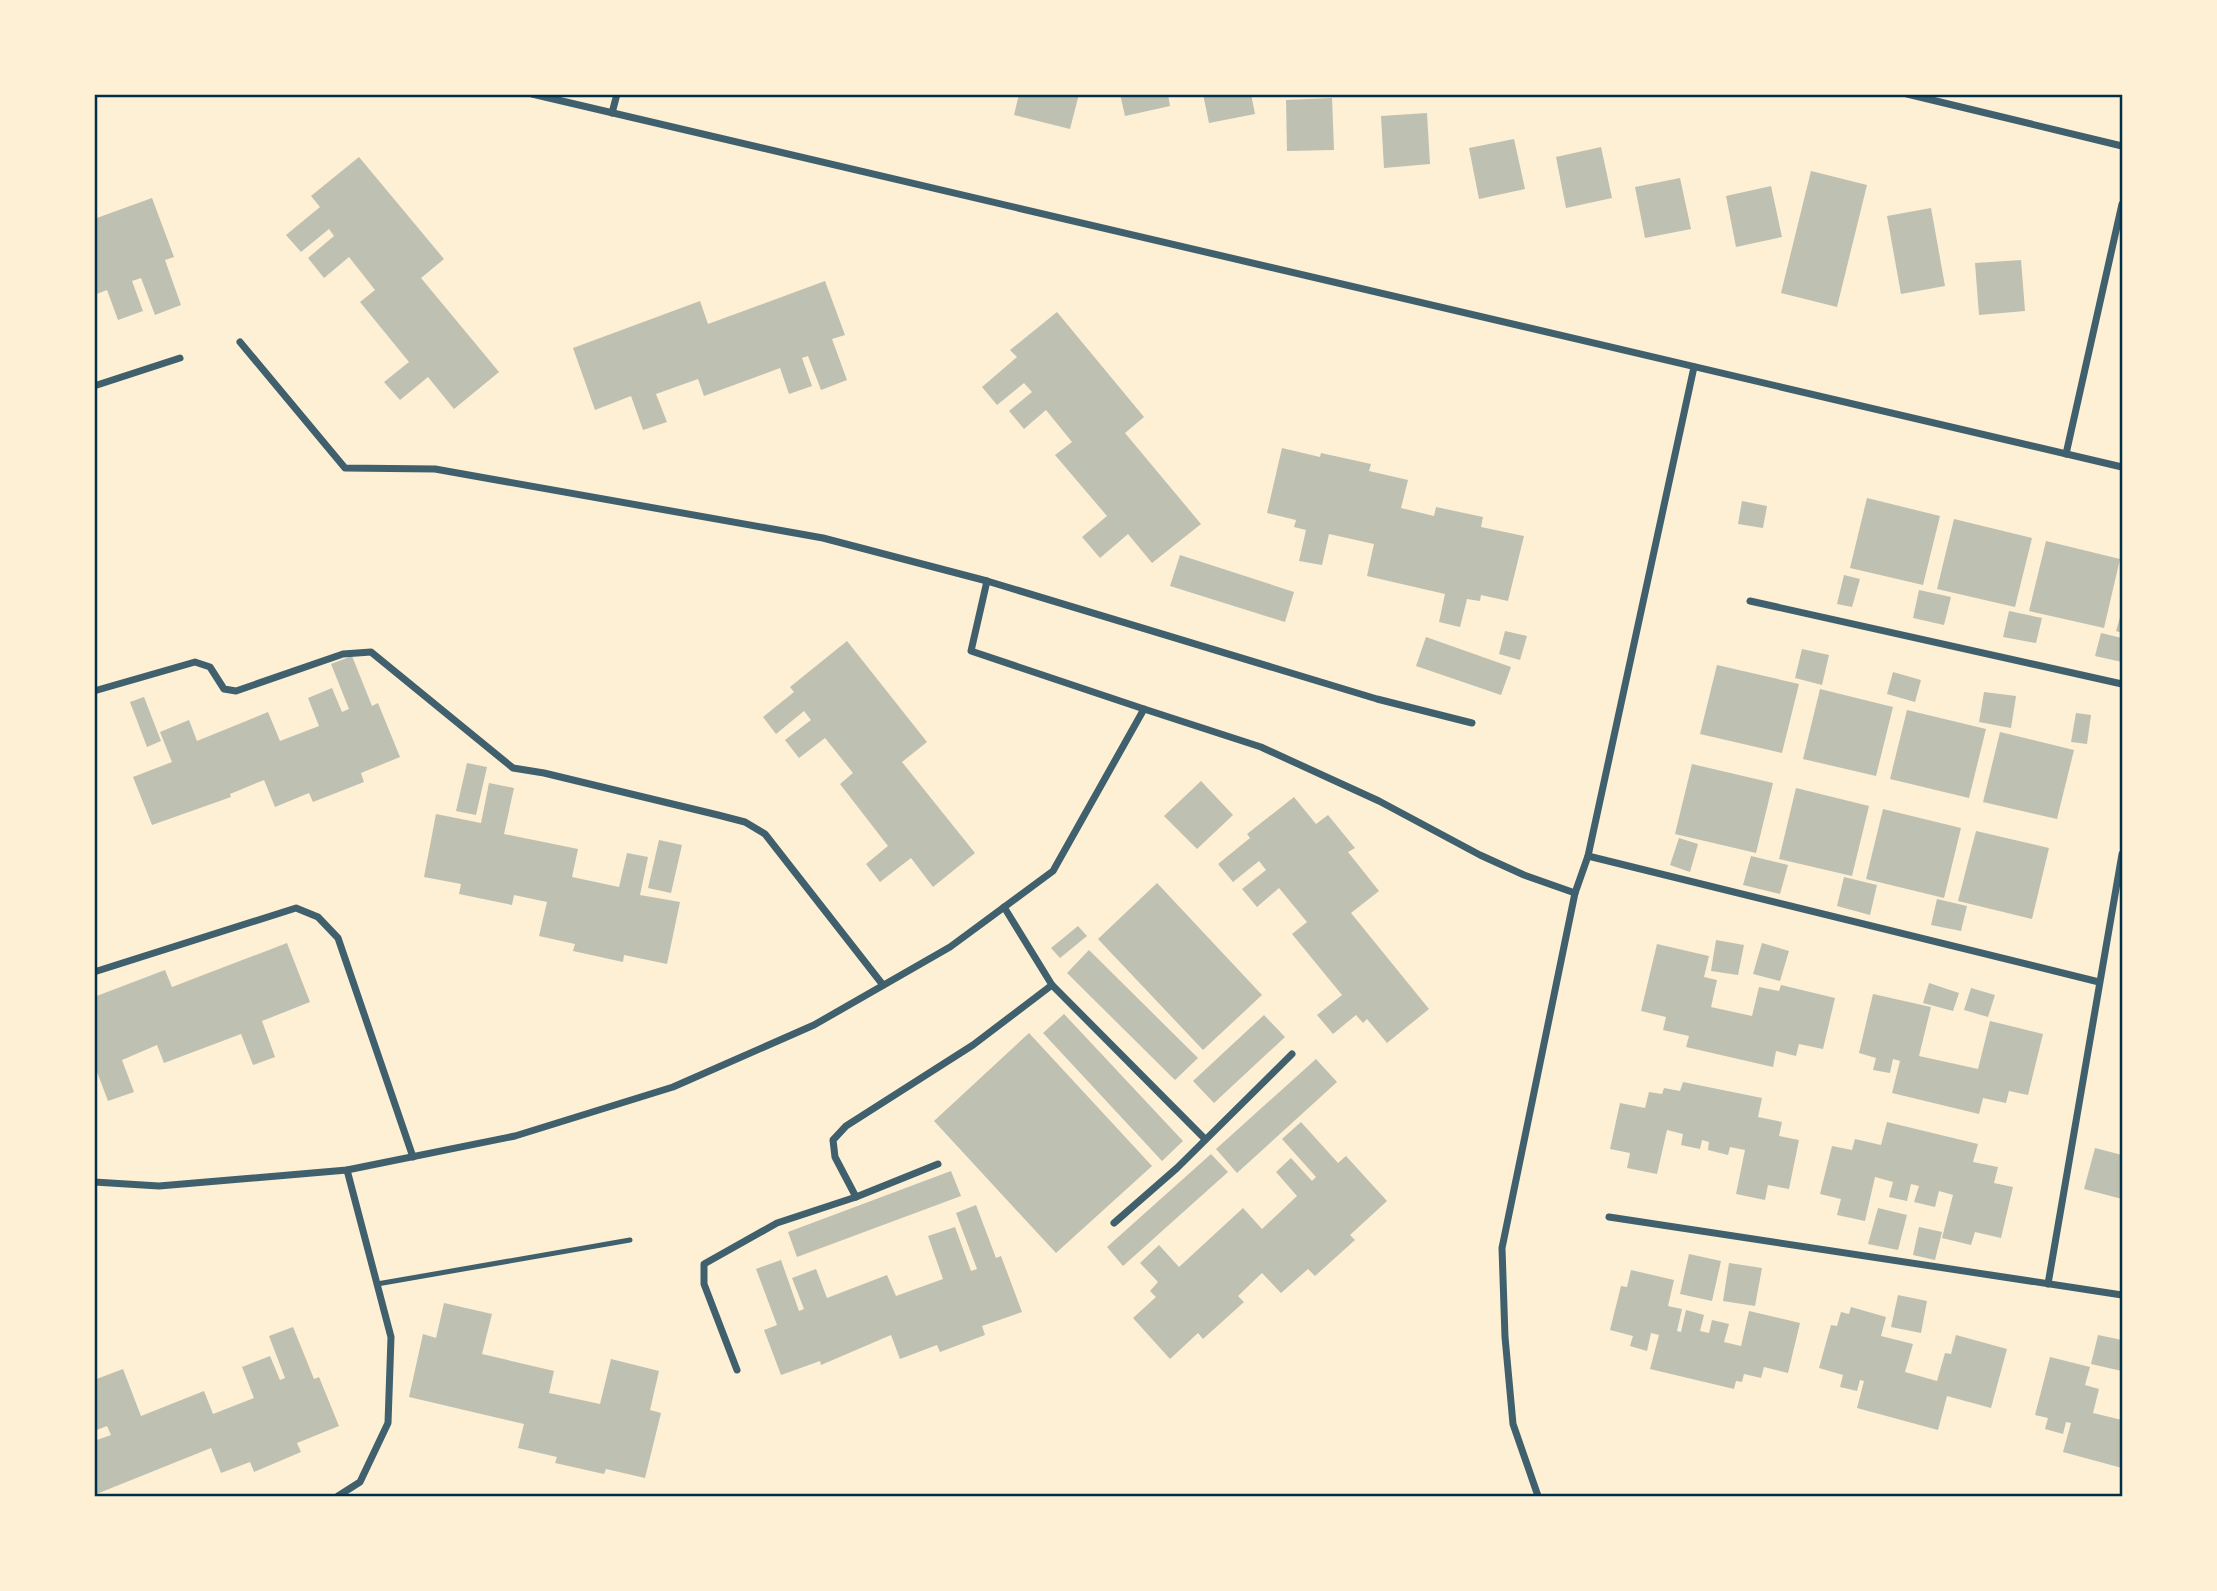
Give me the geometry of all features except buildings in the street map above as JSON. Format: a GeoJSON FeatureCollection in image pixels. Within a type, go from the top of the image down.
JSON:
{"type":"FeatureCollection","features":[{"type":"Feature","properties":{"kind":"street"},"geometry":{"type":"LineString","coordinates":[[532,94],[2123,467]]}},
{"type":"Feature","properties":{"kind":"street"},"geometry":{"type":"LineString","coordinates":[[612,113],[617,94]]}},
{"type":"Feature","properties":{"kind":"street"},"geometry":{"type":"LineString","coordinates":[[1907,94],[2123,146]]}},
{"type":"Feature","properties":{"kind":"street"},"geometry":{"type":"LineString","coordinates":[[2066,454],[2123,204]]}},
{"type":"Feature","properties":{"kind":"street"},"geometry":{"type":"LineString","coordinates":[[240,342],[345,468],[435,469],[823,538],[987,581],[1377,699],[1472,723]]}},
{"type":"Feature","properties":{"kind":"street"},"geometry":{"type":"LineString","coordinates":[[94,386],[180,358]]}},
{"type":"Feature","properties":{"kind":"street"},"geometry":{"type":"LineString","coordinates":[[1538,1496],[1513,1424],[1505,1337],[1502,1248],[1575,893],[1588,856],[1694,367]]}},
{"type":"Feature","properties":{"kind":"street"},"geometry":{"type":"LineString","coordinates":[[987,581],[971,651],[1261,747],[1379,801],[1480,855],[1524,875],[1575,893]]}},
{"type":"Feature","properties":{"kind":"street"},"geometry":{"type":"LineString","coordinates":[[1750,601],[2123,684]]}},
{"type":"Feature","properties":{"kind":"street"},"geometry":{"type":"LineString","coordinates":[[94,691],[195,662],[210,667],[224,689],[236,691],[342,654],[371,652],[513,768],[745,822],[765,834],[883,985]]}},
{"type":"Feature","properties":{"kind":"street"},"geometry":{"type":"LineString","coordinates":[[94,1182],[159,1186],[347,1170],[514,1136],[673,1087],[814,1025],[950,947],[1053,871],[1144,709]]}},
{"type":"Feature","properties":{"kind":"street"},"geometry":{"type":"LineString","coordinates":[[2048,1284],[2123,854]]}},
{"type":"Feature","properties":{"kind":"street"},"geometry":{"type":"LineString","coordinates":[[1588,856],[2099,982]]}},
{"type":"Feature","properties":{"kind":"street"},"geometry":{"type":"LineString","coordinates":[[1004,907],[1052,985],[1204,1138]]}},
{"type":"Feature","properties":{"kind":"street"},"geometry":{"type":"LineString","coordinates":[[94,972],[296,908],[318,917],[338,938],[413,1157]]}},
{"type":"Feature","properties":{"kind":"street"},"geometry":{"type":"LineString","coordinates":[[856,1197],[835,1157],[833,1140],[846,1126],[972,1045],[1052,985]]}},
{"type":"Feature","properties":{"kind":"street"},"geometry":{"type":"LineString","coordinates":[[1114,1223],[1177,1168],[1204,1138],[1292,1054]]}},
{"type":"Feature","properties":{"kind":"street"},"geometry":{"type":"LineString","coordinates":[[737,1370],[704,1284],[704,1264],[777,1223],[856,1197],[938,1164]]}},
{"type":"Feature","properties":{"kind":"street"},"geometry":{"type":"LineString","coordinates":[[338,1496],[360,1482],[388,1423],[391,1337],[347,1170]]}},
{"type":"Feature","properties":{"kind":"street"},"geometry":{"type":"LineString","coordinates":[[1609,1217],[2123,1295]]}},
{"type":"Feature","properties":{"kind":"lane"},"geometry":{"type":"LineString","coordinates":[[377,1284],[630,1240]]}}]}
